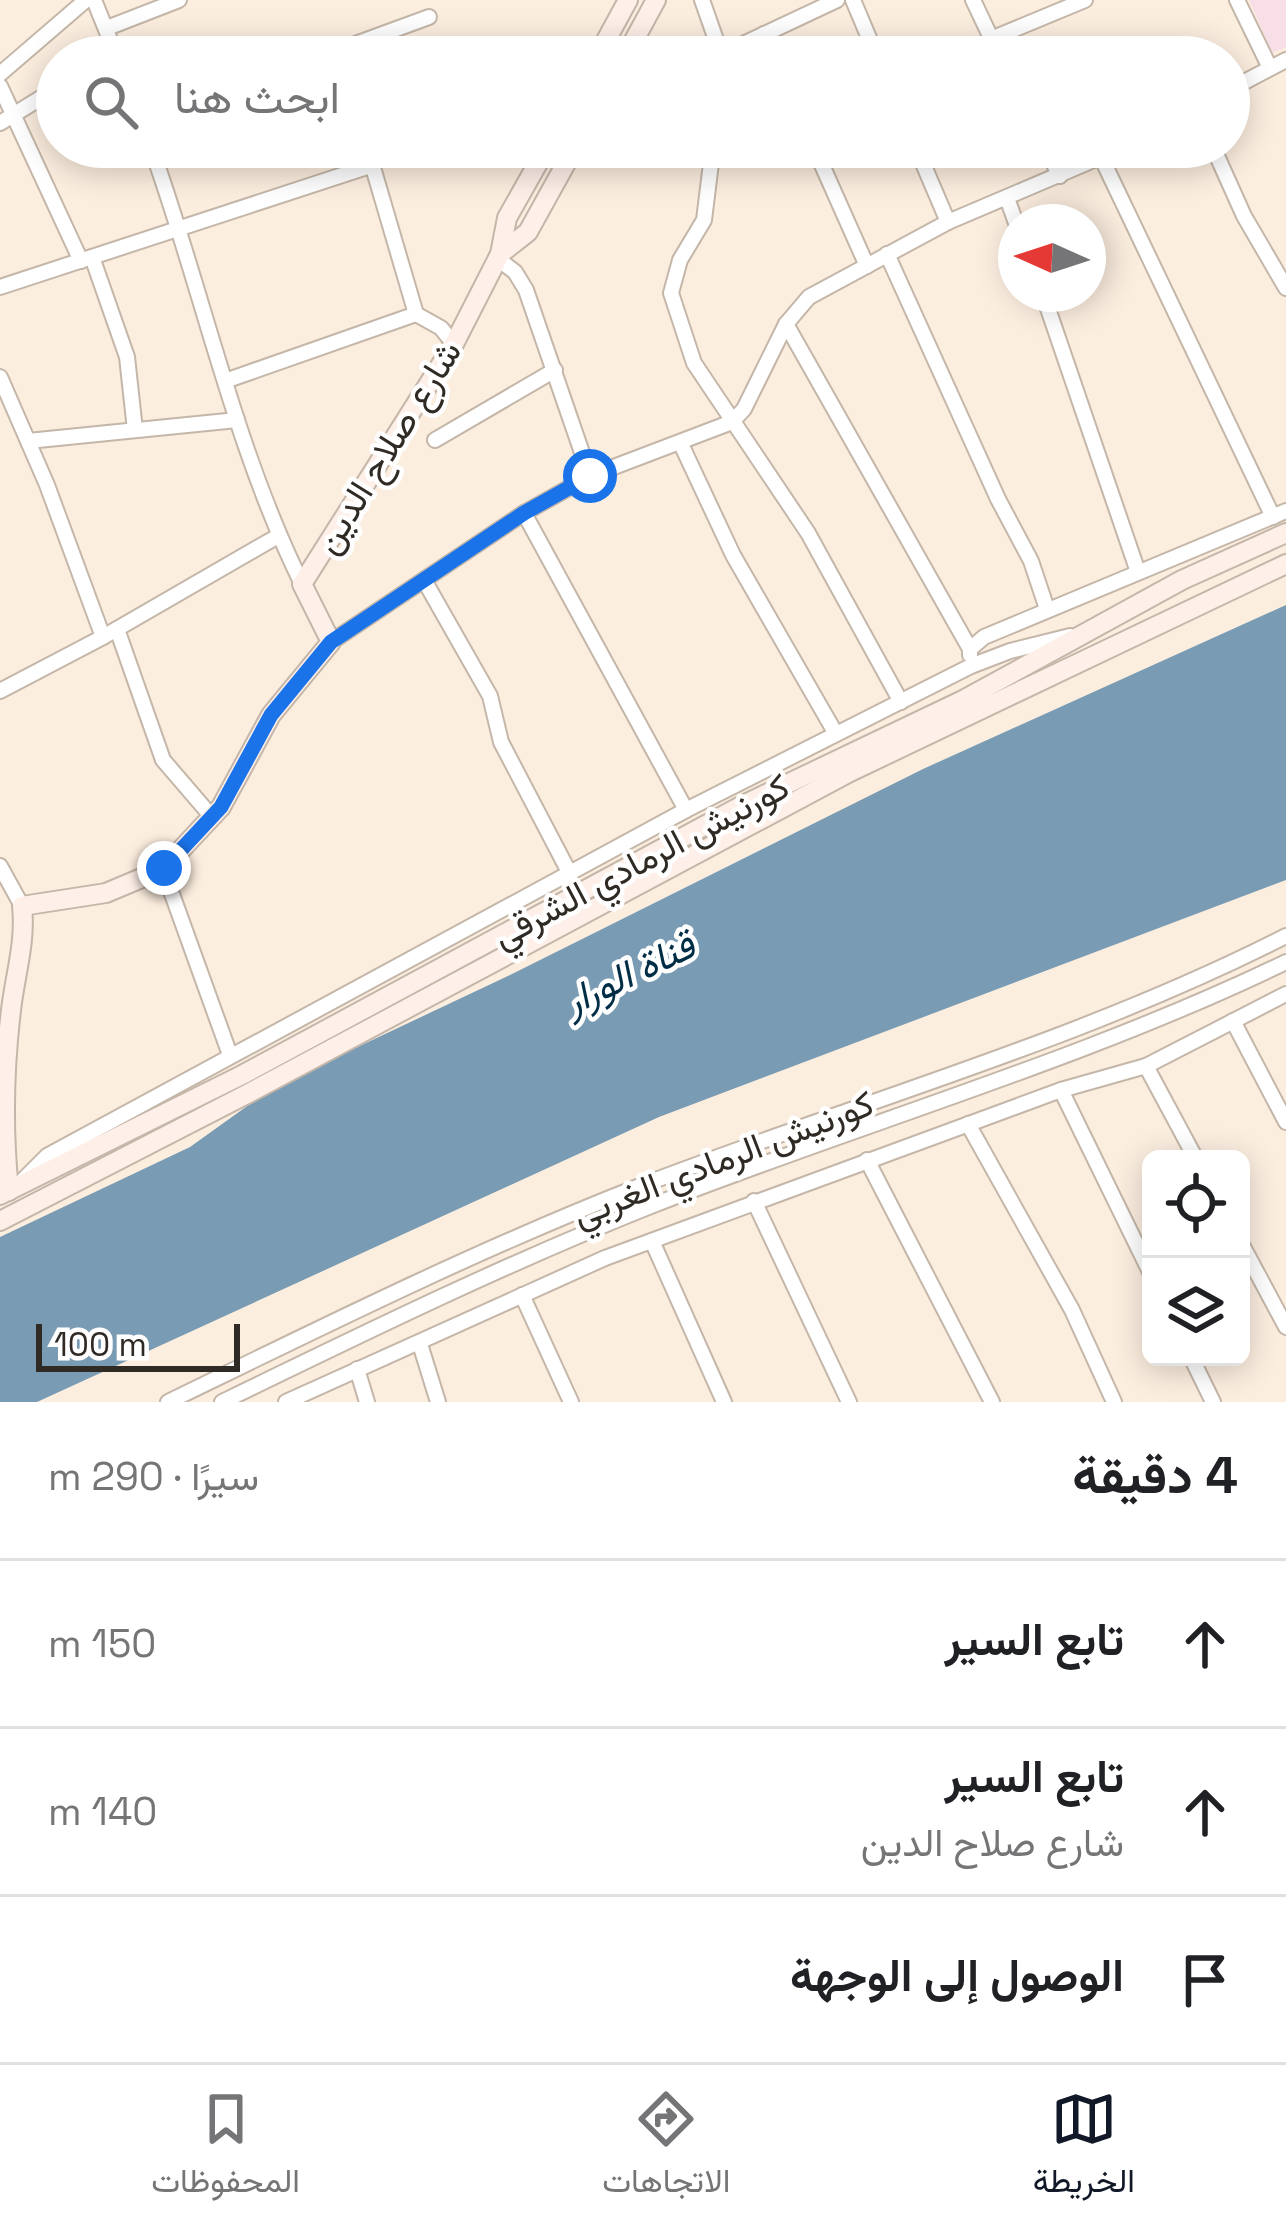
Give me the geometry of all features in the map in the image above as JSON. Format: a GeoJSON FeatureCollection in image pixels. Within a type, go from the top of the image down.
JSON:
{"type":"FeatureCollection","features":[{"type":"Feature","properties":{"kind":"main road"},"geometry":{"type":"LineString","coordinates":[[636,36],[656,0]]}},
{"type":"Feature","properties":{"kind":"main road"},"geometry":{"type":"LineString","coordinates":[[607,36],[623,3]]}},
{"type":"Feature","properties":{"kind":"main road","name":"شارع صلاح الدين"},"geometry":{"type":"LineString","coordinates":[[331,642],[302,584],[454,344],[499,257],[507,218],[535,168]]}},
{"type":"Feature","properties":{"kind":"main road","name":"شارع صلاح الدين"},"geometry":{"type":"LineString","coordinates":[[499,257],[528,232],[563,168]]}},
{"type":"Feature","properties":{"kind":"main road"},"geometry":{"type":"LineString","coordinates":[[1280,536],[1286,564]]}},
{"type":"Feature","properties":{"kind":"main road","name":"كورنيش الرمادي الشرقي"},"geometry":{"type":"LineString","coordinates":[[7,1184],[242,1075],[741,806],[965,699],[1182,580],[1280,536]]}},
{"type":"Feature","properties":{"kind":"main road","name":"كورنيش الرمادي الشرقي"},"geometry":{"type":"LineString","coordinates":[[0,1221],[848,773],[1286,564]]}},
{"type":"Feature","properties":{"kind":"main road"},"geometry":{"type":"LineString","coordinates":[[7,1184],[5,1013],[24,930],[22,906],[106,893],[164,868],[221,807],[271,715],[331,642]]}},
{"type":"Feature","properties":{"kind":"street"},"geometry":{"type":"LineString","coordinates":[[47,36],[92,0],[109,36]]}},
{"type":"Feature","properties":{"kind":"street"},"geometry":{"type":"LineString","coordinates":[[105,23],[179,0]]}},
{"type":"Feature","properties":{"kind":"street"},"geometry":{"type":"LineString","coordinates":[[702,0],[715,36]]}},
{"type":"Feature","properties":{"kind":"street"},"geometry":{"type":"LineString","coordinates":[[760,36],[837,0]]}},
{"type":"Feature","properties":{"kind":"street"},"geometry":{"type":"LineString","coordinates":[[853,0],[869,36]]}},
{"type":"Feature","properties":{"kind":"street"},"geometry":{"type":"LineString","coordinates":[[973,0],[990,36]]}},
{"type":"Feature","properties":{"kind":"street"},"geometry":{"type":"LineString","coordinates":[[998,36],[1085,0]]}},
{"type":"Feature","properties":{"kind":"street"},"geometry":{"type":"LineString","coordinates":[[1237,0],[1270,68]]}},
{"type":"Feature","properties":{"kind":"street"},"geometry":{"type":"LineString","coordinates":[[380,36],[429,17]]}},
{"type":"Feature","properties":{"kind":"street"},"geometry":{"type":"LineString","coordinates":[[0,74],[36,45]]}},
{"type":"Feature","properties":{"kind":"street"},"geometry":{"type":"LineString","coordinates":[[1250,79],[1286,60]]}},
{"type":"Feature","properties":{"kind":"street"},"geometry":{"type":"LineString","coordinates":[[0,86],[7,113],[36,166]]}},
{"type":"Feature","properties":{"kind":"street"},"geometry":{"type":"LineString","coordinates":[[7,113],[36,98]]}},
{"type":"Feature","properties":{"kind":"street"},"geometry":{"type":"LineString","coordinates":[[37,168],[87,259],[127,357],[135,430]]}},
{"type":"Feature","properties":{"kind":"street"},"geometry":{"type":"LineString","coordinates":[[159,168],[236,420],[278,536],[302,584]]}},
{"type":"Feature","properties":{"kind":"street"},"geometry":{"type":"LineString","coordinates":[[0,287],[363,168]]}},
{"type":"Feature","properties":{"kind":"street"},"geometry":{"type":"LineString","coordinates":[[374,168],[416,314],[441,328],[454,344]]}},
{"type":"Feature","properties":{"kind":"street"},"geometry":{"type":"LineString","coordinates":[[710,168],[704,220],[680,260],[671,293],[694,363],[808,533],[901,702]]}},
{"type":"Feature","properties":{"kind":"street"},"geometry":{"type":"LineString","coordinates":[[823,168],[867,266]]}},
{"type":"Feature","properties":{"kind":"street"},"geometry":{"type":"LineString","coordinates":[[925,168],[948,222]]}},
{"type":"Feature","properties":{"kind":"street"},"geometry":{"type":"LineString","coordinates":[[1056,168],[1060,176]]}},
{"type":"Feature","properties":{"kind":"street"},"geometry":{"type":"LineString","coordinates":[[331,642],[524,513],[590,476],[731,422],[743,409],[786,324],[809,297],[948,222],[1080,168]]}},
{"type":"Feature","properties":{"kind":"street"},"geometry":{"type":"LineString","coordinates":[[970,649],[984,637],[1047,609],[1280,514],[1107,168]]}},
{"type":"Feature","properties":{"kind":"street"},"geometry":{"type":"LineString","coordinates":[[1222,168],[1286,288]]}},
{"type":"Feature","properties":{"kind":"street"},"geometry":{"type":"LineString","coordinates":[[1007,198],[1009,204]]}},
{"type":"Feature","properties":{"kind":"street"},"geometry":{"type":"LineString","coordinates":[[887,254],[1031,561],[1047,609]]}},
{"type":"Feature","properties":{"kind":"street"},"geometry":{"type":"LineString","coordinates":[[499,257],[526,290],[590,476]]}},
{"type":"Feature","properties":{"kind":"street"},"geometry":{"type":"LineString","coordinates":[[1049,312],[1138,572]]}},
{"type":"Feature","properties":{"kind":"street"},"geometry":{"type":"LineString","coordinates":[[225,381],[416,314]]}},
{"type":"Feature","properties":{"kind":"street"},"geometry":{"type":"LineString","coordinates":[[786,324],[970,649],[971,666]]}},
{"type":"Feature","properties":{"kind":"street"},"geometry":{"type":"LineString","coordinates":[[435,440],[555,370]]}},
{"type":"Feature","properties":{"kind":"street"},"geometry":{"type":"LineString","coordinates":[[0,376],[164,760],[212,817]]}},
{"type":"Feature","properties":{"kind":"street"},"geometry":{"type":"LineString","coordinates":[[28,441],[236,420]]}},
{"type":"Feature","properties":{"kind":"street"},"geometry":{"type":"LineString","coordinates":[[681,444],[734,555],[836,734]]}},
{"type":"Feature","properties":{"kind":"street"},"geometry":{"type":"LineString","coordinates":[[524,513],[686,810]]}},
{"type":"Feature","properties":{"kind":"street"},"geometry":{"type":"LineString","coordinates":[[0,691],[278,536]]}},
{"type":"Feature","properties":{"kind":"street"},"geometry":{"type":"LineString","coordinates":[[424,580],[490,696],[501,742],[569,872]]}},
{"type":"Feature","properties":{"kind":"street"},"geometry":{"type":"LineString","coordinates":[[7,1184],[47,1156],[230,1055],[686,810],[971,666],[1081,634]]}},
{"type":"Feature","properties":{"kind":"street"},"geometry":{"type":"LineString","coordinates":[[0,866],[22,906]]}},
{"type":"Feature","properties":{"kind":"street"},"geometry":{"type":"LineString","coordinates":[[164,868],[230,1055]]}},
{"type":"Feature","properties":{"kind":"street","name":"كورنيش الرمادي الغربي"},"geometry":{"type":"LineString","coordinates":[[168,1402],[357,1310],[575,1213],[1146,1000],[1286,937]]}},
{"type":"Feature","properties":{"kind":"street","name":"كورنيش الرمادي الغربي"},"geometry":{"type":"LineString","coordinates":[[222,1402],[502,1268],[631,1214],[1156,1021],[1286,962]]}},
{"type":"Feature","properties":{"kind":"street"},"geometry":{"type":"LineString","coordinates":[[286,1402],[522,1295],[754,1201],[1061,1090],[1146,1066],[1286,994]]}},
{"type":"Feature","properties":{"kind":"street"},"geometry":{"type":"LineString","coordinates":[[1233,1021],[1286,1122]]}},
{"type":"Feature","properties":{"kind":"street"},"geometry":{"type":"LineString","coordinates":[[977,1064],[986,1085]]}},
{"type":"Feature","properties":{"kind":"street"},"geometry":{"type":"LineString","coordinates":[[1146,1066],[1191,1150]]}},
{"type":"Feature","properties":{"kind":"street"},"geometry":{"type":"LineString","coordinates":[[1061,1090],[1143,1258]]}},
{"type":"Feature","properties":{"kind":"street"},"geometry":{"type":"LineString","coordinates":[[968,1124],[1072,1310],[1114,1402]]}},
{"type":"Feature","properties":{"kind":"street"},"geometry":{"type":"LineString","coordinates":[[867,1160],[992,1402]]}},
{"type":"Feature","properties":{"kind":"street"},"geometry":{"type":"LineString","coordinates":[[754,1201],[849,1402]]}},
{"type":"Feature","properties":{"kind":"street"},"geometry":{"type":"LineString","coordinates":[[652,1241],[724,1402]]}},
{"type":"Feature","properties":{"kind":"street"},"geometry":{"type":"LineString","coordinates":[[1249,1258],[1286,1327]]}},
{"type":"Feature","properties":{"kind":"street"},"geometry":{"type":"LineString","coordinates":[[522,1295],[571,1402]]}},
{"type":"Feature","properties":{"kind":"street"},"geometry":{"type":"LineString","coordinates":[[420,1344],[438,1402]]}},
{"type":"Feature","properties":{"kind":"street"},"geometry":{"type":"LineString","coordinates":[[1195,1366],[1213,1402]]}},
{"type":"Feature","properties":{"kind":"street"},"geometry":{"type":"LineString","coordinates":[[357,1369],[367,1402]]}},
{"type":"Feature","properties":{"kind":"shaded area"},"geometry":{"type":"Polygon","coordinates":[[[1249,0],[1286,0],[1286,47],[1272,53],[1249,0]]]}},
{"type":"Feature","properties":{"kind":"water","name":"قناة الورار"},"geometry":{"type":"Polygon","coordinates":[[[1286,605],[1286,880],[659,1117],[37,1402],[0,1402],[0,1237],[190,1147],[275,1086],[923,769],[1286,605]]]}},
{"type":"Feature","properties":{"kind":"route"},"geometry":{"type":"LineString","coordinates":[[164,868],[221,807],[271,715],[331,642],[524,513],[590,476]]}}]}
